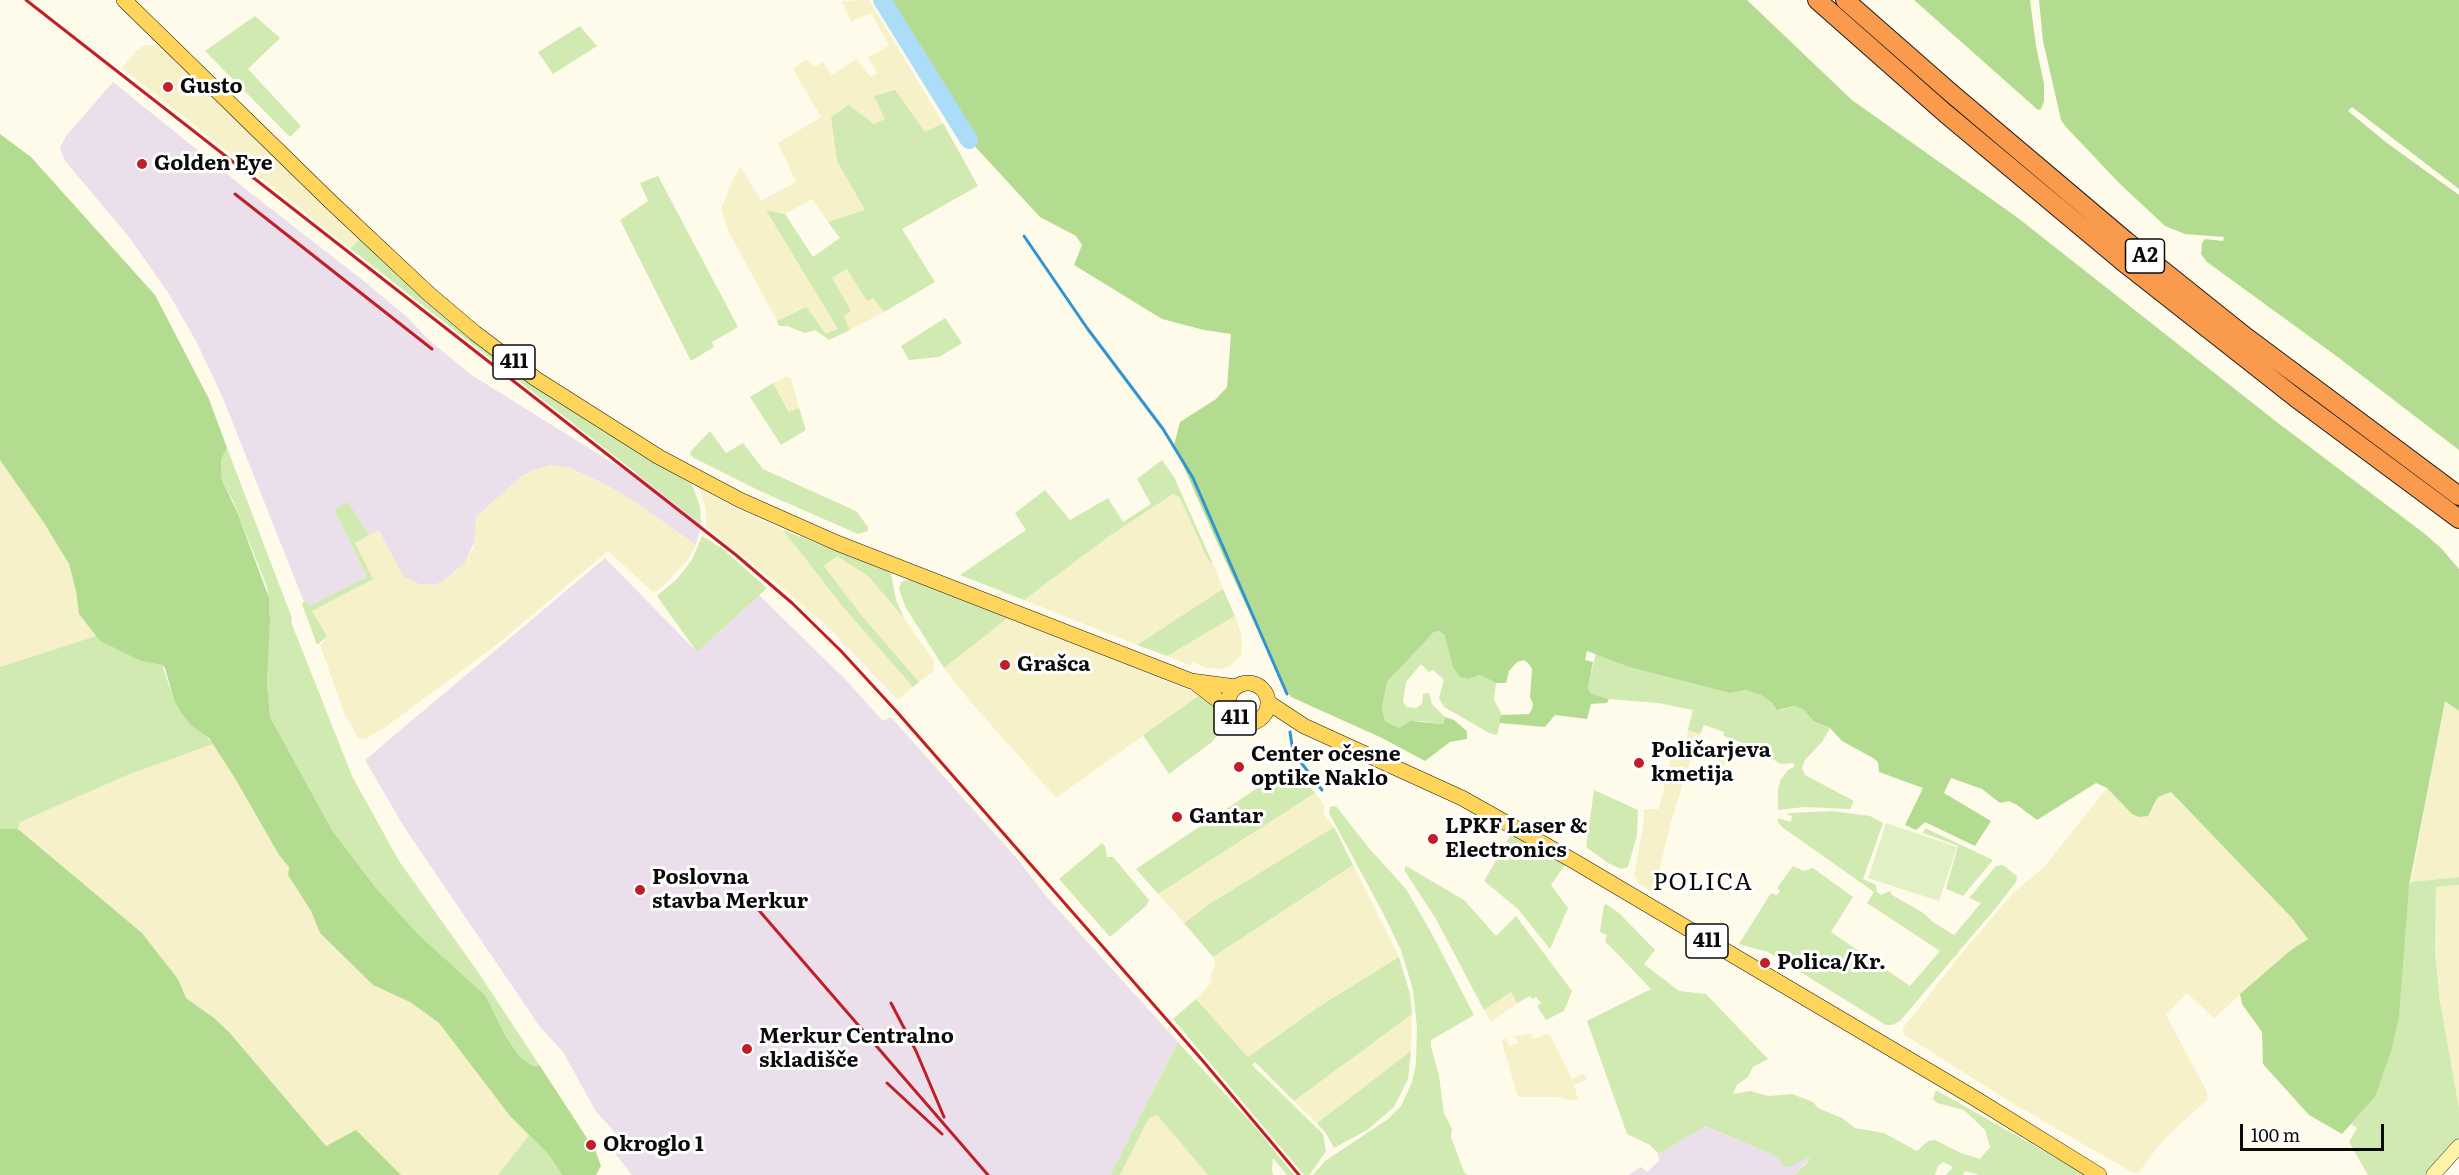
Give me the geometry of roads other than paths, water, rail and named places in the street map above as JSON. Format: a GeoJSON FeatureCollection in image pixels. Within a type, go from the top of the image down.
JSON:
{"type":"FeatureCollection","features":[{"type":"Feature","properties":{"kind":"highway","name":"A2"},"geometry":{"type":"LineString","coordinates":[[1817,0],[1945,113],[2127,265],[2287,391],[2459,519]]}},
{"type":"Feature","properties":{"kind":"highway","name":"A2"},"geometry":{"type":"LineString","coordinates":[[1845,0],[2126,241],[2246,337],[2459,495]]}},
{"type":"Feature","properties":{"kind":"highway"},"geometry":{"type":"LineString","coordinates":[[2427,496],[2440,516],[2459,533]]}},
{"type":"Feature","properties":{"kind":"main road","name":"411"},"geometry":{"type":"LineString","coordinates":[[124,0],[404,272],[475,333],[587,413],[659,457],[778,518],[1191,681],[1236,687],[1246,683],[1257,684],[1266,692],[1266,710],[1252,723],[1243,723],[1234,717],[1228,708],[1191,681]]}},
{"type":"Feature","properties":{"kind":"main road","name":"411"},"geometry":{"type":"LineString","coordinates":[[1228,708],[1229,696],[1236,687]]}},
{"type":"Feature","properties":{"kind":"main road","name":"411"},"geometry":{"type":"LineString","coordinates":[[1266,710],[1462,798],[1572,860],[2099,1175]]}},
{"type":"Feature","properties":{"kind":"main road"},"geometry":{"type":"LineString","coordinates":[[2433,1175],[2459,1146]]}},
{"type":"Feature","properties":{"kind":"waterway"},"geometry":{"type":"LineString","coordinates":[[882,0],[969,140]]}},
{"type":"Feature","properties":{"kind":"waterway"},"geometry":{"type":"LineString","coordinates":[[1024,236],[1087,328],[1163,429],[1193,478],[1287,694]]}},
{"type":"Feature","properties":{"kind":"waterway"},"geometry":{"type":"LineString","coordinates":[[1290,732],[1293,752],[1322,790]]}},
{"type":"Feature","properties":{"kind":"railway"},"geometry":{"type":"LineString","coordinates":[[26,0],[736,555],[792,603],[841,651],[897,712],[1203,1061],[1299,1175]]}},
{"type":"Feature","properties":{"kind":"railway"},"geometry":{"type":"LineString","coordinates":[[235,194],[432,349]]}},
{"type":"Feature","properties":{"kind":"railway"},"geometry":{"type":"LineString","coordinates":[[756,907],[988,1175]]}},
{"type":"Feature","properties":{"kind":"railway"},"geometry":{"type":"LineString","coordinates":[[891,1003],[916,1051],[944,1117]]}},
{"type":"Feature","properties":{"kind":"railway"},"geometry":{"type":"LineString","coordinates":[[887,1083],[942,1134]]}},
{"type":"Feature","properties":{"kind":"place","name":"Gusto"},"geometry":{"type":"Point","coordinates":[168,87]}},
{"type":"Feature","properties":{"kind":"place","name":"Golden Eye"},"geometry":{"type":"Point","coordinates":[142,164]}},
{"type":"Feature","properties":{"kind":"place","name":"Grašca"},"geometry":{"type":"Point","coordinates":[1005,665]}},
{"type":"Feature","properties":{"kind":"place","name":"Poličarjeva kmetija"},"geometry":{"type":"Point","coordinates":[1639,763]}},
{"type":"Feature","properties":{"kind":"place","name":"Center očesne optike Naklo"},"geometry":{"type":"Point","coordinates":[1239,767]}},
{"type":"Feature","properties":{"kind":"place","name":"Gantar"},"geometry":{"type":"Point","coordinates":[1177,817]}},
{"type":"Feature","properties":{"kind":"place","name":"LPKF Laser & Electronics"},"geometry":{"type":"Point","coordinates":[1433,839]}},
{"type":"Feature","properties":{"kind":"place","name":"Poslovna stavba Merkur"},"geometry":{"type":"Point","coordinates":[640,890]}},
{"type":"Feature","properties":{"kind":"place","name":"Polica/Kr."},"geometry":{"type":"Point","coordinates":[1765,963]}},
{"type":"Feature","properties":{"kind":"place","name":"Merkur Centralno skladišče"},"geometry":{"type":"Point","coordinates":[747,1049]}},
{"type":"Feature","properties":{"kind":"place","name":"Okroglo 1"},"geometry":{"type":"Point","coordinates":[591,1145]}},
{"type":"Feature","properties":{"kind":"district","name":"POLICA"},"geometry":{"type":"Point","coordinates":[1703,883]}}]}
